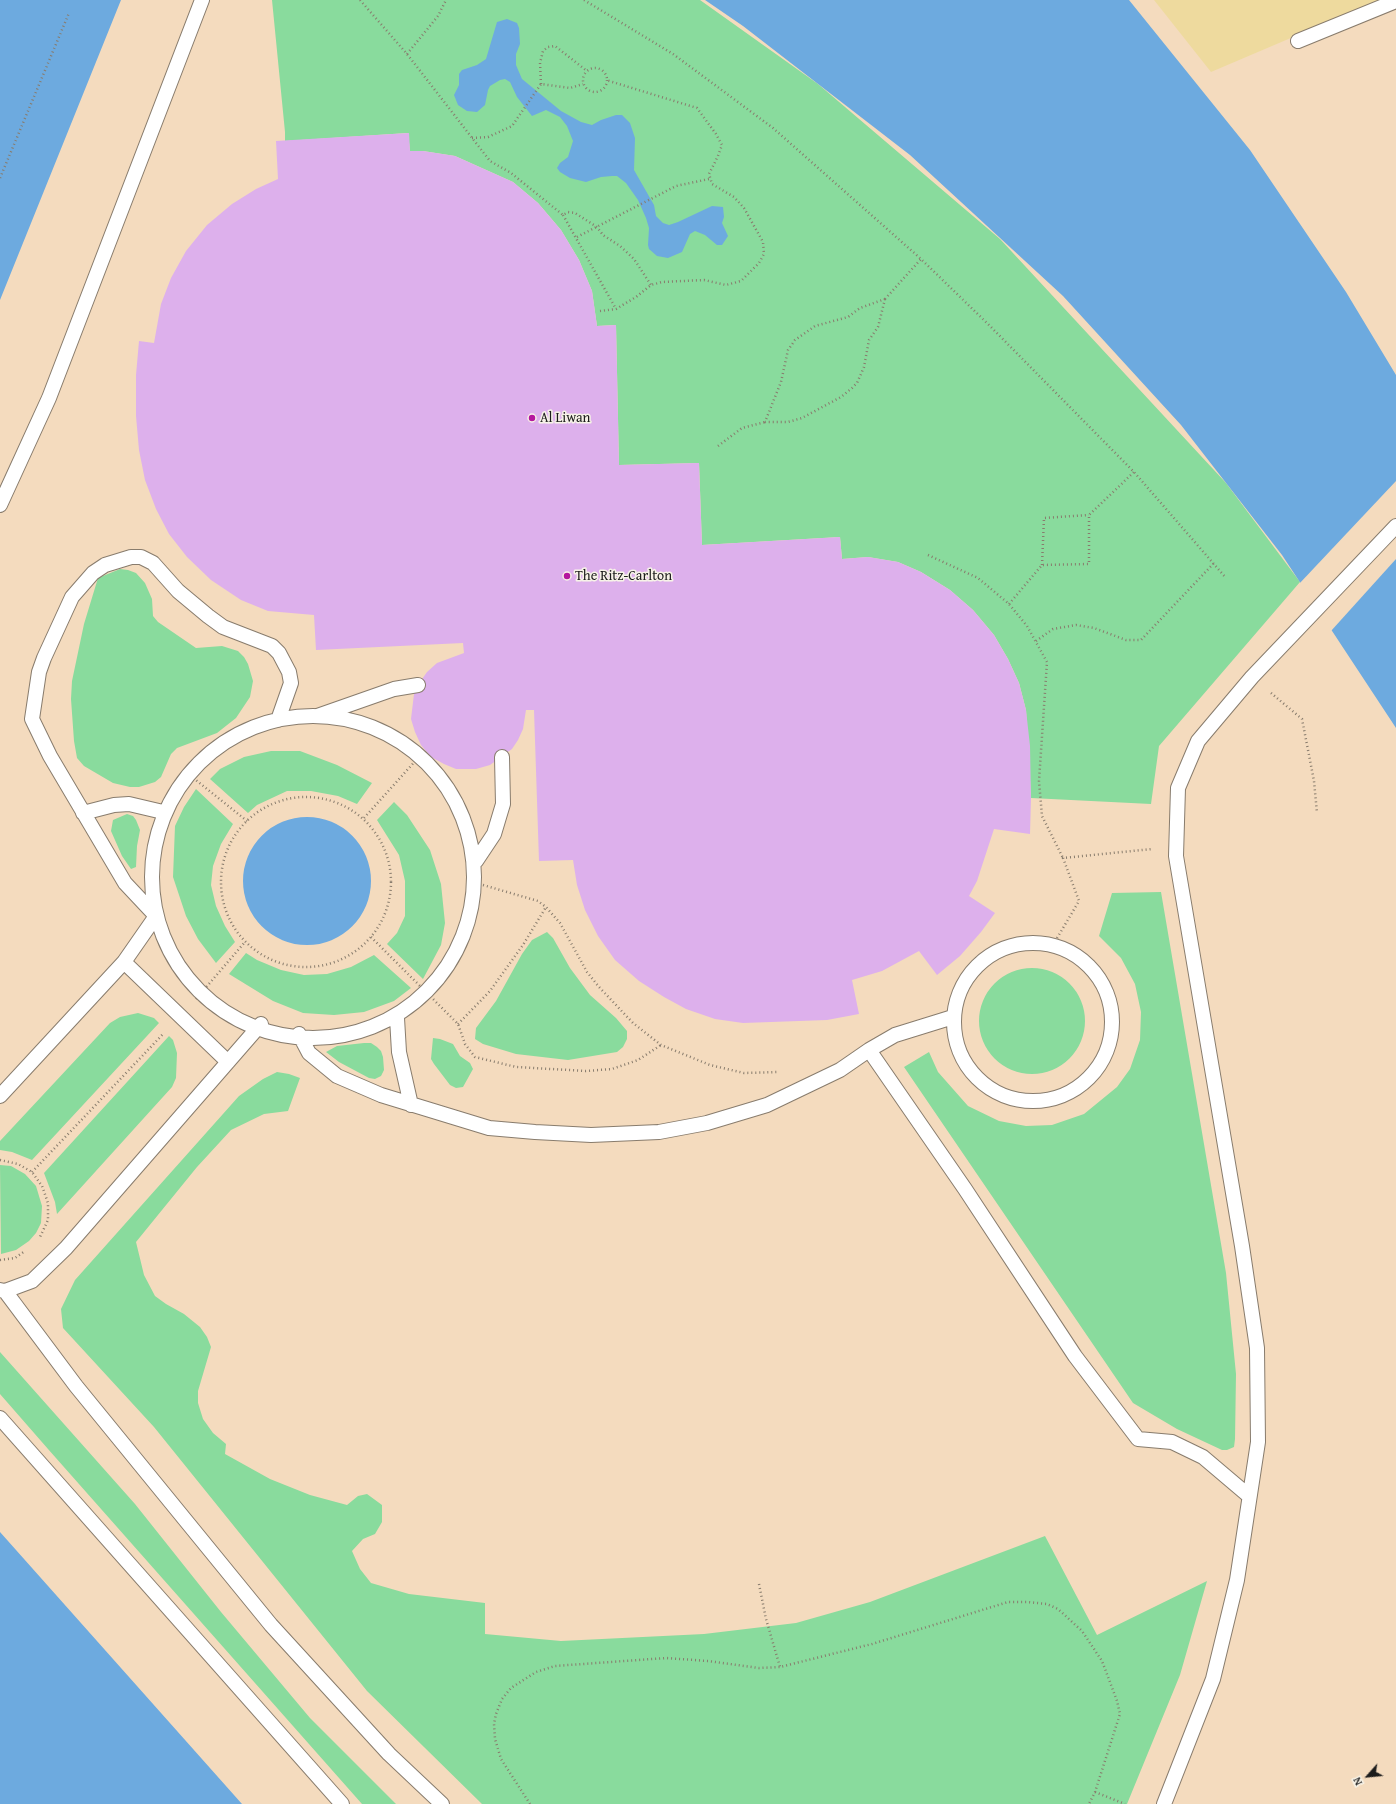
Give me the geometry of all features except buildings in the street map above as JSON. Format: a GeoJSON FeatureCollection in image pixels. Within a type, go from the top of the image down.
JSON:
{"type":"FeatureCollection","features":[{"type":"Feature","properties":{"kind":"lane"},"geometry":{"type":"LineString","coordinates":[[0,505],[49,398],[202,0]]}},
{"type":"Feature","properties":{"kind":"lane"},"geometry":{"type":"LineString","coordinates":[[1298,41],[1396,1]]}},
{"type":"Feature","properties":{"kind":"lane"},"geometry":{"type":"LineString","coordinates":[[1164,1804],[1213,1680],[1237,1580],[1258,1442],[1256,1348],[1242,1246],[1176,856],[1178,788],[1198,741],[1252,677],[1396,526]]}},
{"type":"Feature","properties":{"kind":"lane"},"geometry":{"type":"LineString","coordinates":[[156,916],[125,883],[50,756],[32,719],[39,672],[72,597],[93,573],[105,565],[131,557],[141,557],[147,559],[153,563],[178,591],[218,623],[244,636],[272,646],[285,663],[289,672],[291,683],[278,720]]}},
{"type":"Feature","properties":{"kind":"lane"},"geometry":{"type":"LineString","coordinates":[[312,717],[347,723],[378,733],[400,744],[418,758],[435,775],[449,794],[460,815],[476,861],[477,883],[474,907],[468,931],[457,954],[429,995],[414,1007],[396,1018],[371,1028],[349,1033],[324,1036],[299,1034],[271,1028],[261,1024],[226,1006],[205,991],[181,964],[164,941],[156,916],[151,889],[150,863],[154,837],[163,812],[187,773],[206,754],[227,738],[252,727],[278,720],[312,717],[362,702],[394,689],[418,685]]}},
{"type":"Feature","properties":{"kind":"lane"},"geometry":{"type":"LineString","coordinates":[[476,861],[494,834],[502,804],[502,757]]}},
{"type":"Feature","properties":{"kind":"lane"},"geometry":{"type":"LineString","coordinates":[[83,813],[114,805],[129,804],[163,812]]}},
{"type":"Feature","properties":{"kind":"lane"},"geometry":{"type":"LineString","coordinates":[[0,1096],[124,962],[156,916]]}},
{"type":"Feature","properties":{"kind":"lane"},"geometry":{"type":"LineString","coordinates":[[1032,942],[1053,945],[1072,953],[1089,966],[1101,982],[1109,1002],[1112,1022],[1110,1043],[1102,1062],[1090,1079],[1073,1091],[1054,1100],[1033,1102],[1013,1100],[994,1092],[977,1079],[964,1063],[956,1044],[953,1017],[956,1002],[963,983],[976,966],[992,953],[1011,945],[1032,942]]}},
{"type":"Feature","properties":{"kind":"lane"},"geometry":{"type":"LineString","coordinates":[[124,962],[228,1062]]}},
{"type":"Feature","properties":{"kind":"lane"},"geometry":{"type":"LineString","coordinates":[[299,1034],[309,1053],[337,1076],[411,1105],[489,1128],[591,1135],[659,1132],[707,1123],[767,1105],[840,1070],[869,1050],[895,1035],[953,1017]]}},
{"type":"Feature","properties":{"kind":"lane"},"geometry":{"type":"LineString","coordinates":[[396,1018],[398,1052],[411,1105]]}},
{"type":"Feature","properties":{"kind":"lane"},"geometry":{"type":"LineString","coordinates":[[261,1024],[66,1248],[32,1281],[3,1291],[76,1386],[271,1625],[389,1754],[442,1804]]}},
{"type":"Feature","properties":{"kind":"lane"},"geometry":{"type":"LineString","coordinates":[[869,1050],[965,1189],[1075,1356],[1138,1439],[1172,1442],[1203,1457],[1249,1496]]}},
{"type":"Feature","properties":{"kind":"lane"},"geometry":{"type":"LineString","coordinates":[[0,1418],[342,1804]]}},
{"type":"Feature","properties":{"kind":"path"},"geometry":{"type":"LineString","coordinates":[[360,0],[407,54],[490,161],[528,186],[563,215],[577,237],[616,309]]}},
{"type":"Feature","properties":{"kind":"path"},"geometry":{"type":"LineString","coordinates":[[407,54],[438,16],[446,0]]}},
{"type":"Feature","properties":{"kind":"path"},"geometry":{"type":"LineString","coordinates":[[584,0],[673,54],[773,128],[920,259],[988,324],[1134,472],[1226,578]]}},
{"type":"Feature","properties":{"kind":"path"},"geometry":{"type":"LineString","coordinates":[[0,178],[69,13]]}},
{"type":"Feature","properties":{"kind":"path"},"geometry":{"type":"LineString","coordinates":[[472,138],[488,137],[502,132],[512,126],[541,84],[540,63],[543,51],[548,47],[555,46],[587,71]]}},
{"type":"Feature","properties":{"kind":"path"},"geometry":{"type":"LineString","coordinates":[[594,68],[602,71],[606,80],[604,87],[595,92],[586,89],[583,78],[587,71],[594,68]]}},
{"type":"Feature","properties":{"kind":"path"},"geometry":{"type":"LineString","coordinates":[[600,311],[616,309],[636,298],[651,285],[674,281],[704,280],[726,285],[741,281],[759,263],[764,254],[763,242],[750,216],[734,197],[716,187],[709,179],[709,174],[722,145],[697,108],[677,101],[646,94],[606,80]]}},
{"type":"Feature","properties":{"kind":"path"},"geometry":{"type":"LineString","coordinates":[[541,84],[570,88],[584,84]]}},
{"type":"Feature","properties":{"kind":"path"},"geometry":{"type":"LineString","coordinates":[[577,237],[676,186],[709,179]]}},
{"type":"Feature","properties":{"kind":"path"},"geometry":{"type":"LineString","coordinates":[[563,215],[568,212],[575,213],[597,227],[604,235],[620,246],[634,259],[651,285]]}},
{"type":"Feature","properties":{"kind":"path"},"geometry":{"type":"LineString","coordinates":[[766,422],[781,382],[788,350],[795,340],[815,326],[848,317],[860,308],[884,299],[920,259]]}},
{"type":"Feature","properties":{"kind":"path"},"geometry":{"type":"LineString","coordinates":[[718,446],[742,428],[766,422],[788,422],[802,418],[841,397],[852,388],[857,383],[864,367],[869,340],[878,327],[884,299]]}},
{"type":"Feature","properties":{"kind":"path"},"geometry":{"type":"LineString","coordinates":[[1009,604],[1042,565],[1044,518],[1089,515],[1134,472]]}},
{"type":"Feature","properties":{"kind":"path"},"geometry":{"type":"LineString","coordinates":[[1042,565],[1089,564],[1089,515]]}},
{"type":"Feature","properties":{"kind":"path"},"geometry":{"type":"LineString","coordinates":[[928,555],[978,578],[1009,604],[1028,626],[1047,662],[1039,781],[1042,816],[1080,900],[1053,945]]}},
{"type":"Feature","properties":{"kind":"path"},"geometry":{"type":"LineString","coordinates":[[1036,641],[1053,629],[1076,625],[1094,628],[1126,640],[1141,640],[1214,563]]}},
{"type":"Feature","properties":{"kind":"path"},"geometry":{"type":"LineString","coordinates":[[1252,677],[1302,719],[1314,781],[1317,813]]}},
{"type":"Feature","properties":{"kind":"path"},"geometry":{"type":"LineString","coordinates":[[364,818],[418,758]]}},
{"type":"Feature","properties":{"kind":"path"},"geometry":{"type":"LineString","coordinates":[[187,773],[247,821]]}},
{"type":"Feature","properties":{"kind":"path"},"geometry":{"type":"LineString","coordinates":[[298,797],[326,799],[353,811],[364,818],[374,831],[387,856],[391,885],[385,913],[371,938],[350,956],[323,966],[295,966],[268,958],[245,942],[230,920],[222,894],[222,867],[230,842],[247,821],[270,804],[298,797]]}},
{"type":"Feature","properties":{"kind":"path"},"geometry":{"type":"LineString","coordinates":[[1062,858],[1176,847]]}},
{"type":"Feature","properties":{"kind":"path"},"geometry":{"type":"LineString","coordinates":[[477,883],[538,901],[546,907],[560,923],[587,972],[599,987],[633,1023],[661,1045],[710,1065],[744,1073],[781,1072]]}},
{"type":"Feature","properties":{"kind":"path"},"geometry":{"type":"LineString","coordinates":[[458,1024],[490,992],[523,945],[546,907]]}},
{"type":"Feature","properties":{"kind":"path"},"geometry":{"type":"LineString","coordinates":[[371,938],[429,995],[449,1017],[458,1024],[465,1044],[475,1057],[516,1066],[586,1071],[612,1069],[638,1060],[661,1045]]}},
{"type":"Feature","properties":{"kind":"path"},"geometry":{"type":"LineString","coordinates":[[32,1172],[205,991],[245,942]]}},
{"type":"Feature","properties":{"kind":"path"},"geometry":{"type":"LineString","coordinates":[[0,1160],[18,1164],[32,1172],[42,1186],[48,1202],[48,1220],[41,1236],[37,1240]]}},
{"type":"Feature","properties":{"kind":"path"},"geometry":{"type":"LineString","coordinates":[[0,1260],[15,1258],[29,1249]]}},
{"type":"Feature","properties":{"kind":"path"},"geometry":{"type":"LineString","coordinates":[[759,1584],[766,1619],[780,1667]]}},
{"type":"Feature","properties":{"kind":"path"},"geometry":{"type":"LineString","coordinates":[[530,1804],[501,1759],[495,1739],[494,1724],[502,1699],[511,1688],[536,1672],[556,1666],[666,1658],[708,1661],[759,1668],[780,1667],[872,1644],[1008,1602],[1047,1604],[1058,1609],[1073,1622],[1092,1645],[1102,1661],[1117,1701],[1120,1714],[1095,1792],[1089,1804]]}},
{"type":"Feature","properties":{"kind":"path"},"geometry":{"type":"LineString","coordinates":[[1095,1792],[1125,1804]]}},
{"type":"Feature","properties":{"kind":"green space"},"geometry":{"type":"Polygon","coordinates":[[[272,0],[700,0],[818,84],[1000,239],[1226,483],[1300,582],[1159,746],[1151,804],[1031,798],[1026,710],[1019,683],[1008,659],[994,635],[973,610],[950,590],[921,572],[898,562],[868,557],[842,559],[840,537],[702,545],[699,463],[619,465],[616,325],[597,326],[592,291],[579,260],[561,230],[538,203],[513,182],[455,156],[423,151],[410,151],[408,133],[285,141],[272,0]]]}},
{"type":"Feature","properties":{"kind":"green space"},"geometry":{"type":"Polygon","coordinates":[[[120,569],[136,573],[145,583],[152,599],[153,616],[158,622],[196,648],[222,646],[238,651],[248,664],[253,681],[250,697],[236,718],[217,733],[177,748],[171,754],[161,777],[155,782],[139,787],[130,787],[113,783],[84,766],[77,758],[74,741],[71,699],[72,681],[84,624],[98,578],[120,569]]]}},
{"type":"Feature","properties":{"kind":"green space"},"geometry":{"type":"Polygon","coordinates":[[[271,751],[300,751],[337,765],[372,783],[357,804],[338,796],[311,791],[287,791],[257,805],[248,813],[210,779],[220,769],[244,757],[271,751]]]}},
{"type":"Feature","properties":{"kind":"green space"},"geometry":{"type":"Polygon","coordinates":[[[196,789],[233,824],[221,844],[213,866],[211,885],[216,906],[225,926],[235,942],[216,963],[198,939],[186,916],[173,877],[175,826],[184,807],[196,789]]]}},
{"type":"Feature","properties":{"kind":"green space"},"geometry":{"type":"Polygon","coordinates":[[[394,802],[407,815],[430,850],[441,884],[445,923],[441,945],[423,979],[387,944],[397,933],[405,916],[405,881],[399,855],[377,820],[394,802]]]}},
{"type":"Feature","properties":{"kind":"green space"},"geometry":{"type":"Polygon","coordinates":[[[127,814],[133,816],[140,830],[137,846],[136,867],[131,869],[122,856],[111,831],[113,820],[127,814]]]}},
{"type":"Feature","properties":{"kind":"green space"},"geometry":{"type":"Polygon","coordinates":[[[1161,892],[1226,1273],[1236,1374],[1235,1439],[1234,1447],[1227,1450],[1222,1450],[1177,1429],[1133,1403],[904,1067],[929,1052],[938,1072],[968,1106],[999,1121],[1026,1126],[1052,1125],[1084,1114],[1117,1087],[1130,1069],[1140,1040],[1141,1012],[1135,984],[1121,958],[1099,936],[1112,893],[1161,892]]]}},
{"type":"Feature","properties":{"kind":"green space"},"geometry":{"type":"Polygon","coordinates":[[[547,932],[553,938],[570,968],[590,995],[616,1018],[627,1031],[627,1039],[623,1047],[617,1052],[568,1060],[516,1054],[483,1044],[475,1039],[476,1028],[496,1001],[522,954],[532,940],[547,932]]]}},
{"type":"Feature","properties":{"kind":"green space"},"geometry":{"type":"Polygon","coordinates":[[[246,953],[257,960],[281,970],[304,975],[327,974],[351,967],[374,955],[411,988],[394,1001],[364,1012],[334,1015],[303,1013],[273,1001],[229,974],[246,953]]]}},
{"type":"Feature","properties":{"kind":"green space"},"geometry":{"type":"Polygon","coordinates":[[[1032,968],[1052,972],[1069,984],[1081,1001],[1085,1021],[1081,1041],[1069,1058],[1052,1070],[1032,1074],[1012,1070],[995,1058],[983,1041],[979,1021],[983,1001],[995,984],[1012,972],[1032,968]]]}},
{"type":"Feature","properties":{"kind":"green space"},"geometry":{"type":"Polygon","coordinates":[[[138,1013],[154,1018],[159,1023],[32,1160],[12,1152],[0,1150],[0,1141],[110,1023],[120,1017],[138,1013]]]}},
{"type":"Feature","properties":{"kind":"green space"},"geometry":{"type":"Polygon","coordinates":[[[169,1036],[173,1040],[177,1053],[176,1078],[172,1087],[57,1214],[55,1202],[44,1173],[169,1036]]]}},
{"type":"Feature","properties":{"kind":"green space"},"geometry":{"type":"Polygon","coordinates":[[[433,1038],[453,1044],[460,1056],[470,1063],[473,1069],[463,1087],[456,1088],[450,1085],[434,1064],[431,1059],[433,1038]]]}},
{"type":"Feature","properties":{"kind":"green space"},"geometry":{"type":"Polygon","coordinates":[[[371,1043],[377,1047],[381,1051],[383,1057],[384,1070],[381,1076],[375,1079],[369,1078],[339,1062],[326,1052],[337,1046],[371,1043]]]}},
{"type":"Feature","properties":{"kind":"green space"},"geometry":{"type":"Polygon","coordinates":[[[277,1072],[300,1078],[288,1111],[264,1114],[231,1130],[197,1167],[136,1242],[144,1275],[155,1296],[184,1314],[200,1327],[207,1337],[211,1347],[198,1391],[198,1403],[203,1419],[213,1433],[226,1444],[225,1454],[270,1479],[310,1495],[347,1505],[358,1496],[367,1494],[382,1505],[382,1522],[375,1534],[363,1539],[352,1551],[360,1569],[371,1583],[409,1594],[485,1603],[485,1634],[561,1641],[704,1634],[796,1623],[870,1602],[1045,1536],[1097,1635],[1207,1581],[1180,1675],[1127,1804],[482,1804],[367,1691],[154,1427],[63,1328],[61,1309],[75,1280],[239,1096],[263,1079],[277,1072]]]}},
{"type":"Feature","properties":{"kind":"green space"},"geometry":{"type":"Polygon","coordinates":[[[0,1165],[11,1166],[25,1174],[36,1186],[42,1206],[41,1223],[36,1233],[29,1241],[16,1250],[1,1254],[0,1165]]]}},
{"type":"Feature","properties":{"kind":"green space"},"geometry":{"type":"Polygon","coordinates":[[[0,1352],[135,1504],[221,1612],[310,1718],[396,1804],[362,1804],[48,1449],[0,1394],[0,1352]]]}},
{"type":"Feature","properties":{"kind":"sand"},"geometry":{"type":"Polygon","coordinates":[[[1154,0],[1380,0],[1211,72],[1154,0]]]}},
{"type":"Feature","properties":{"kind":"water"},"geometry":{"type":"Polygon","coordinates":[[[0,0],[121,0],[0,300],[0,0]]]}},
{"type":"Feature","properties":{"kind":"water"},"geometry":{"type":"Polygon","coordinates":[[[705,0],[1129,0],[1250,150],[1346,292],[1396,375],[1396,728],[1282,555],[1181,425],[1063,296],[910,155],[743,26],[705,0]]]}},
{"type":"Feature","properties":{"kind":"water"},"geometry":{"type":"Polygon","coordinates":[[[507,19],[517,23],[519,28],[520,44],[516,54],[516,65],[522,79],[561,111],[581,122],[592,125],[616,115],[622,115],[630,123],[635,138],[634,170],[654,205],[656,216],[663,223],[669,225],[712,206],[723,207],[724,217],[722,223],[728,236],[722,245],[717,245],[705,235],[695,231],[690,234],[682,252],[668,258],[657,256],[649,249],[649,228],[646,218],[638,200],[626,183],[617,176],[601,177],[586,182],[570,178],[560,172],[557,168],[560,163],[568,157],[573,141],[567,126],[560,117],[546,110],[532,116],[517,97],[510,82],[505,79],[500,80],[490,86],[485,105],[477,112],[467,111],[458,105],[454,95],[459,85],[459,74],[462,70],[477,65],[486,59],[497,22],[507,19]]]}},
{"type":"Feature","properties":{"kind":"water"},"geometry":{"type":"Polygon","coordinates":[[[301,817],[313,817],[332,822],[343,828],[356,840],[366,856],[370,869],[370,893],[366,906],[360,917],[348,930],[326,942],[313,945],[301,945],[282,940],[271,934],[258,922],[246,900],[243,887],[243,875],[248,856],[254,845],[266,832],[288,820],[301,817]]]}},
{"type":"Feature","properties":{"kind":"water"},"geometry":{"type":"Polygon","coordinates":[[[0,1532],[242,1804],[0,1804],[0,1532]]]}},
{"type":"Feature","properties":{"kind":"pier"},"geometry":{"type":"Polygon","coordinates":[[[1396,481],[1396,559],[1331,631],[1299,584],[1396,481]]]}},
{"type":"Feature","properties":{"kind":"place","name":"Al Liwan"},"geometry":{"type":"Point","coordinates":[532,418]}},
{"type":"Feature","properties":{"kind":"place","name":"The Ritz-Carlton"},"geometry":{"type":"Point","coordinates":[567,576]}}]}
